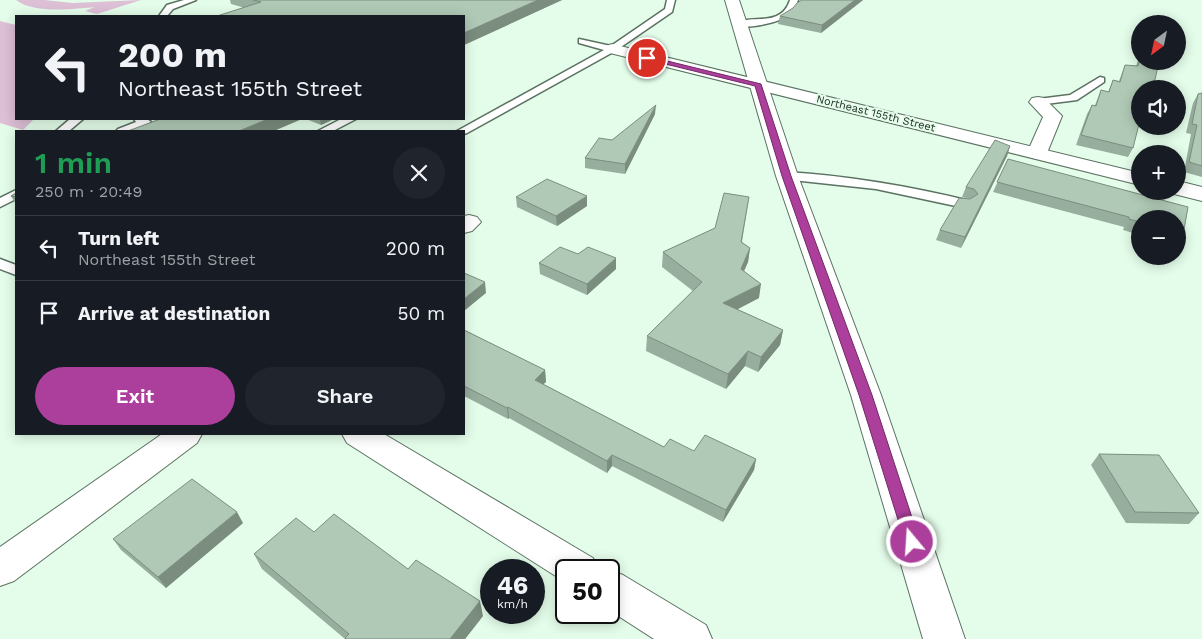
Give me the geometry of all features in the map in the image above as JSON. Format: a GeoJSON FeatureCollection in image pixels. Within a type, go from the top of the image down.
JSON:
{"type":"FeatureCollection","features":[{"type":"Feature","properties":{"kind":"street"},"geometry":{"type":"LineString","coordinates":[[732,0],[787,176],[866,395],[944,639]]}},
{"type":"Feature","properties":{"kind":"street","name":"Northeast 155th Street"},"geometry":{"type":"LineString","coordinates":[[612,49],[1131,176]]}},
{"type":"Feature","properties":{"kind":"street"},"geometry":{"type":"LineString","coordinates":[[1037,153],[1053,116],[1038,102]]}},
{"type":"Feature","properties":{"kind":"street"},"geometry":{"type":"LineString","coordinates":[[1186,190],[1202,194]]}},
{"type":"Feature","properties":{"kind":"street"},"geometry":{"type":"LineString","coordinates":[[0,569],[185,435]]}},
{"type":"Feature","properties":{"kind":"street"},"geometry":{"type":"LineString","coordinates":[[360,435],[561,559]]}},
{"type":"Feature","properties":{"kind":"street"},"geometry":{"type":"LineString","coordinates":[[620,595],[691,639]]}},
{"type":"Feature","properties":{"kind":"lane"},"geometry":{"type":"LineString","coordinates":[[163,15],[170,7],[192,0]]}},
{"type":"Feature","properties":{"kind":"lane"},"geometry":{"type":"LineString","coordinates":[[465,130],[612,49],[669,10],[671,0]]}},
{"type":"Feature","properties":{"kind":"lane"},"geometry":{"type":"LineString","coordinates":[[740,24],[776,19],[794,5],[794,0]]}},
{"type":"Feature","properties":{"kind":"lane"},"geometry":{"type":"LineString","coordinates":[[582,41],[612,49]]}},
{"type":"Feature","properties":{"kind":"lane"},"geometry":{"type":"LineString","coordinates":[[1038,102],[1073,98],[1100,80]]}},
{"type":"Feature","properties":{"kind":"lane"},"geometry":{"type":"LineString","coordinates":[[63,130],[76,120]]}},
{"type":"Feature","properties":{"kind":"lane"},"geometry":{"type":"LineString","coordinates":[[125,130],[145,122],[141,120]]}},
{"type":"Feature","properties":{"kind":"lane"},"geometry":{"type":"LineString","coordinates":[[326,130],[348,120]]}},
{"type":"Feature","properties":{"kind":"lane"},"geometry":{"type":"LineString","coordinates":[[787,176],[853,180],[882,184],[965,204]]}},
{"type":"Feature","properties":{"kind":"lane"},"geometry":{"type":"LineString","coordinates":[[0,203],[15,195]]}},
{"type":"Feature","properties":{"kind":"lane"},"geometry":{"type":"LineString","coordinates":[[0,263],[15,270]]}},
{"type":"Feature","properties":{"kind":"shaded area"},"geometry":{"type":"Polygon","coordinates":[[[16,0],[73,3],[141,0],[97,14],[85,11],[95,7],[54,10],[33,7],[16,0]]]}},
{"type":"Feature","properties":{"kind":"shaded area"},"geometry":{"type":"Polygon","coordinates":[[[0,21],[15,25],[15,120],[33,120],[23,130],[0,123],[0,21]]]}},
{"type":"Feature","properties":{"kind":"building"},"geometry":{"type":"Polygon","coordinates":[[[253,0],[538,0],[465,33],[465,15],[220,15],[261,2],[253,0]]]}},
{"type":"Feature","properties":{"kind":"building"},"geometry":{"type":"Polygon","coordinates":[[[802,0],[855,0],[822,25],[780,16],[802,0]]]}},
{"type":"Feature","properties":{"kind":"building"},"geometry":{"type":"Polygon","coordinates":[[[1125,65],[1131,65],[1131,70],[1157,70],[1155,80],[1131,80],[1131,135],[1136,135],[1134,145],[1131,145],[1131,148],[1081,135],[1092,105],[1096,106],[1101,90],[1109,92],[1113,80],[1120,82],[1125,65]]]}},
{"type":"Feature","properties":{"kind":"building"},"geometry":{"type":"Polygon","coordinates":[[[1202,93],[1202,166],[1189,162],[1197,125],[1192,124],[1198,94],[1202,93]]]}},
{"type":"Feature","properties":{"kind":"building"},"geometry":{"type":"Polygon","coordinates":[[[656,105],[625,164],[585,158],[599,138],[612,140],[656,105]]]}},
{"type":"Feature","properties":{"kind":"building"},"geometry":{"type":"Polygon","coordinates":[[[157,120],[266,120],[241,130],[131,130],[157,120]]]}},
{"type":"Feature","properties":{"kind":"building"},"geometry":{"type":"Polygon","coordinates":[[[995,140],[1010,146],[965,237],[940,230],[959,198],[970,199],[978,194],[974,189],[966,187],[995,140]]]}},
{"type":"Feature","properties":{"kind":"building"},"geometry":{"type":"Polygon","coordinates":[[[1008,159],[1131,192],[1131,200],[1162,200],[1188,207],[1186,218],[1186,210],[1131,210],[1131,220],[1129,217],[997,182],[1008,159]]]}},
{"type":"Feature","properties":{"kind":"building"},"geometry":{"type":"Polygon","coordinates":[[[547,179],[587,196],[556,216],[516,197],[547,179]]]}},
{"type":"Feature","properties":{"kind":"building"},"geometry":{"type":"Polygon","coordinates":[[[724,193],[749,197],[741,242],[750,248],[741,269],[761,284],[723,303],[783,330],[761,357],[748,351],[728,374],[647,336],[702,282],[663,252],[715,228],[724,193]]]}},
{"type":"Feature","properties":{"kind":"building"},"geometry":{"type":"Polygon","coordinates":[[[560,247],[578,254],[588,247],[616,258],[587,284],[539,263],[560,247]]]}},
{"type":"Feature","properties":{"kind":"building"},"geometry":{"type":"Polygon","coordinates":[[[465,273],[485,282],[465,298],[465,273]]]}},
{"type":"Feature","properties":{"kind":"building"},"geometry":{"type":"Polygon","coordinates":[[[465,330],[545,370],[535,380],[664,447],[670,439],[694,451],[705,435],[756,459],[726,510],[612,455],[607,461],[465,387],[465,330]]]}},
{"type":"Feature","properties":{"kind":"building"},"geometry":{"type":"Polygon","coordinates":[[[1099,454],[1159,455],[1199,513],[1135,512],[1099,454]]]}},
{"type":"Feature","properties":{"kind":"building"},"geometry":{"type":"Polygon","coordinates":[[[192,479],[237,512],[158,577],[113,539],[192,479]]]}},
{"type":"Feature","properties":{"kind":"building"},"geometry":{"type":"Polygon","coordinates":[[[334,514],[408,569],[416,560],[480,601],[450,639],[347,639],[345,638],[349,634],[254,554],[296,518],[314,532],[334,514]]]}},
{"type":"Feature","properties":{"kind":"route"},"geometry":{"type":"LineString","coordinates":[[647,58],[758,84],[787,176],[866,395],[912,542]]}}]}
